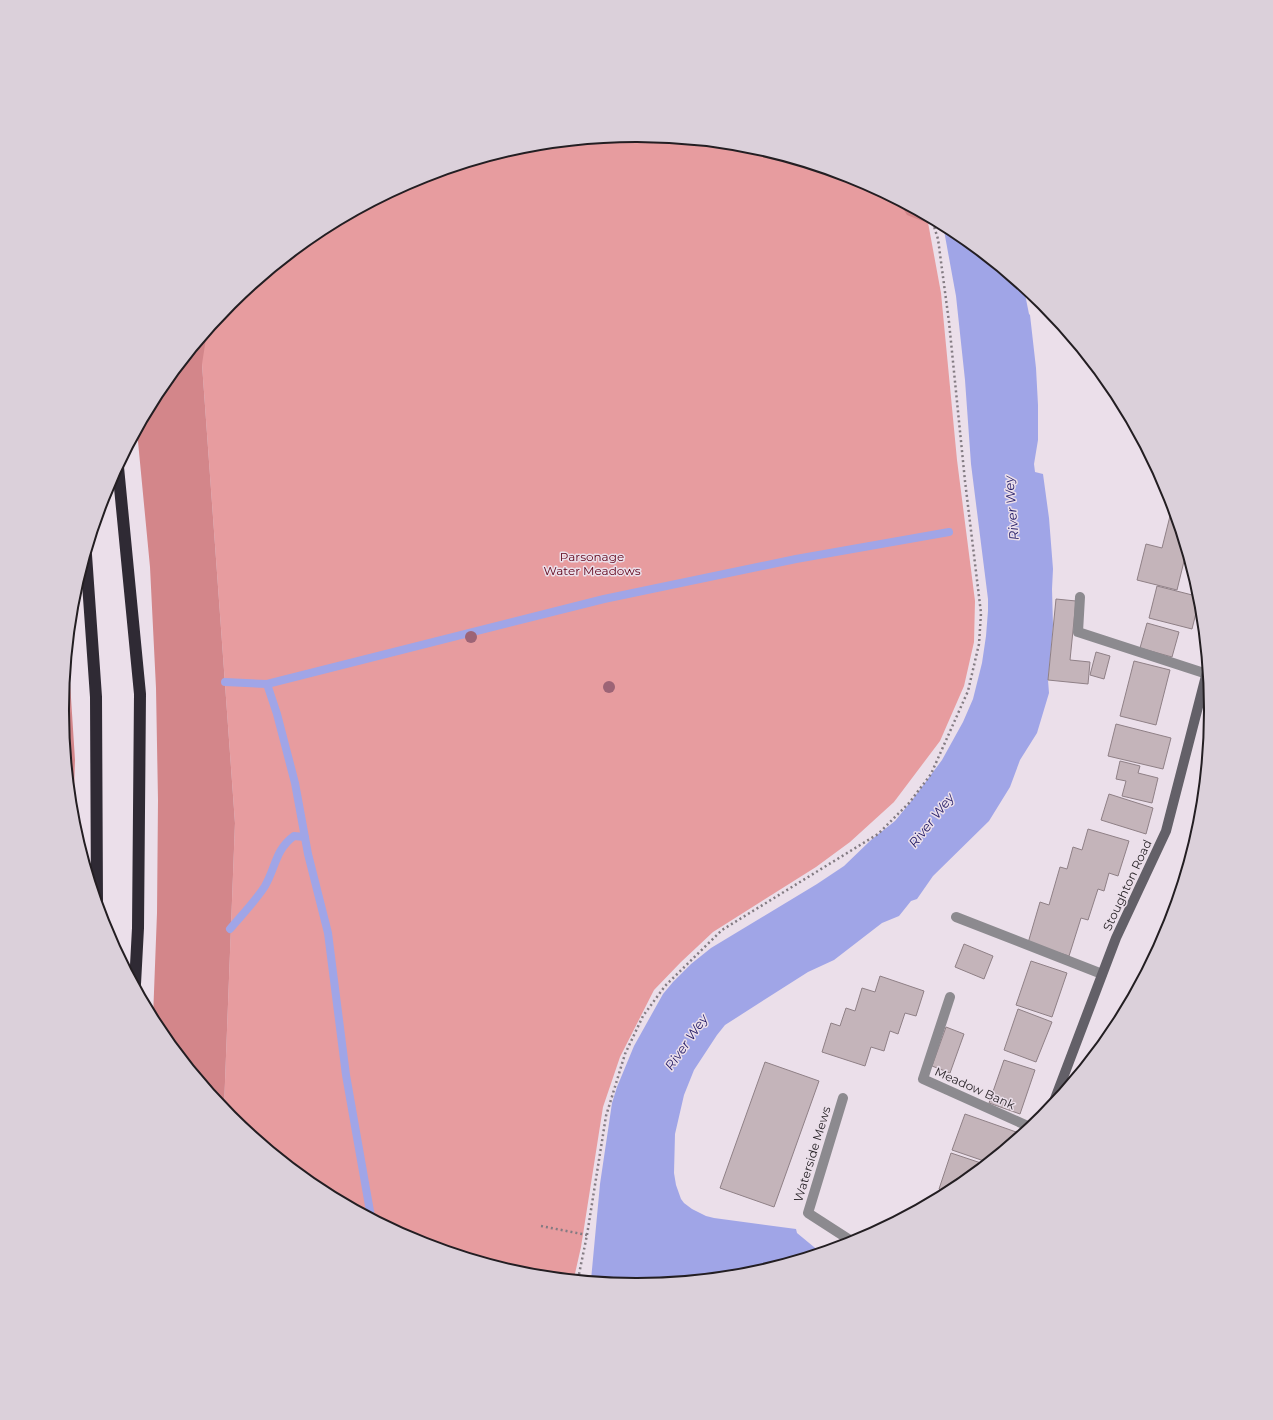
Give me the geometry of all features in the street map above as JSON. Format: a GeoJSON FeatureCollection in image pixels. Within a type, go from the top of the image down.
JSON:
{"type":"FeatureCollection","features":[{"type":"Feature","properties":{"kind":"highway"},"geometry":{"type":"LineString","coordinates":[[119,478],[140,694],[138,928],[135,975]]}},
{"type":"Feature","properties":{"kind":"highway"},"geometry":{"type":"LineString","coordinates":[[87,568],[96,697],[97,885]]}},
{"type":"Feature","properties":{"kind":"street"},"geometry":{"type":"LineString","coordinates":[[1080,597],[1078,632],[1203,672]]}},
{"type":"Feature","properties":{"kind":"street","name":"Stoughton Road"},"geometry":{"type":"LineString","coordinates":[[1066,1080],[1102,974],[1116,938],[1166,831],[1204,696]]}},
{"type":"Feature","properties":{"kind":"street"},"geometry":{"type":"LineString","coordinates":[[956,917],[1102,974]]}},
{"type":"Feature","properties":{"kind":"street","name":"Meadow Bank"},"geometry":{"type":"LineString","coordinates":[[950,997],[923,1080],[1024,1124]]}},
{"type":"Feature","properties":{"kind":"street","name":"Waterside Mews"},"geometry":{"type":"LineString","coordinates":[[843,1098],[808,1213],[845,1237]]}},
{"type":"Feature","properties":{"kind":"path"},"geometry":{"type":"LineString","coordinates":[[579,1274],[587,1235],[606,1116],[625,1054],[643,1016],[665,986],[722,930],[878,834],[909,803],[931,774],[968,691],[979,644],[982,613],[965,481],[949,322],[938,239],[934,228]]}},
{"type":"Feature","properties":{"kind":"path"},"geometry":{"type":"LineString","coordinates":[[541,1226],[587,1235]]}},
{"type":"Feature","properties":{"kind":"green space","name":"Parsonage Water Meadows"},"geometry":{"type":"Polygon","coordinates":[[[636,142],[711,147],[747,153],[819,173],[854,186],[887,201],[928,224],[941,293],[957,460],[975,601],[974,642],[964,686],[940,741],[894,802],[850,842],[816,867],[713,932],[654,990],[620,1057],[603,1107],[581,1247],[575,1274],[526,1267],[490,1258],[419,1234],[386,1219],[321,1182],[291,1160],[262,1137],[224,1099],[235,823],[202,364],[199,349],[235,309],[262,283],[321,238],[386,201],[419,186],[454,173],[526,153],[562,147],[636,142]]]}},
{"type":"Feature","properties":{"kind":"shaded area"},"geometry":{"type":"Polygon","coordinates":[[[904,210],[925,222],[907,215],[904,210]]]}},
{"type":"Feature","properties":{"kind":"shaded area"},"geometry":{"type":"Polygon","coordinates":[[[206,341],[202,364],[235,823],[224,1099],[186,1055],[153,1007],[157,913],[158,800],[156,688],[150,567],[138,440],[165,395],[186,365],[206,341]]]}},
{"type":"Feature","properties":{"kind":"shaded area"},"geometry":{"type":"Polygon","coordinates":[[[70,679],[75,760],[74,785],[70,747],[70,679]]]}},
{"type":"Feature","properties":{"kind":"water","name":"River Wey"},"geometry":{"type":"Polygon","coordinates":[[[945,234],[1011,283],[1026,297],[1030,315],[1036,368],[1038,405],[1038,440],[1034,464],[1035,472],[1043,474],[1049,518],[1053,569],[1053,626],[1048,680],[1049,693],[1037,733],[1020,760],[1010,787],[989,821],[933,876],[917,899],[911,901],[899,916],[882,923],[834,960],[808,972],[725,1025],[694,1070],[684,1095],[675,1134],[674,1173],[681,1199],[692,1209],[706,1216],[796,1229],[797,1233],[815,1248],[747,1267],[711,1273],[636,1278],[591,1275],[600,1184],[612,1103],[634,1046],[663,994],[691,964],[711,948],[844,866],[871,840],[895,821],[942,760],[963,722],[973,699],[982,663],[986,636],[988,599],[971,464],[965,380],[956,296],[945,234]]]}},
{"type":"Feature","properties":{"kind":"building"},"geometry":{"type":"Polygon","coordinates":[[[1170,517],[1184,560],[1177,590],[1137,580],[1146,544],[1162,548],[1170,517]]]}},
{"type":"Feature","properties":{"kind":"building"},"geometry":{"type":"Polygon","coordinates":[[[1157,586],[1192,595],[1196,615],[1192,629],[1149,618],[1157,586]]]}},
{"type":"Feature","properties":{"kind":"building"},"geometry":{"type":"Polygon","coordinates":[[[1056,599],[1076,601],[1070,660],[1090,662],[1088,684],[1048,680],[1056,599]]]}},
{"type":"Feature","properties":{"kind":"building"},"geometry":{"type":"Polygon","coordinates":[[[1147,623],[1179,632],[1172,657],[1140,648],[1147,623]]]}},
{"type":"Feature","properties":{"kind":"building"},"geometry":{"type":"Polygon","coordinates":[[[1096,652],[1110,656],[1104,679],[1090,675],[1096,652]]]}},
{"type":"Feature","properties":{"kind":"building"},"geometry":{"type":"Polygon","coordinates":[[[1134,661],[1170,670],[1156,725],[1120,716],[1134,661]]]}},
{"type":"Feature","properties":{"kind":"building"},"geometry":{"type":"Polygon","coordinates":[[[1116,724],[1171,738],[1163,769],[1108,756],[1116,724]]]}},
{"type":"Feature","properties":{"kind":"building"},"geometry":{"type":"Polygon","coordinates":[[[1120,761],[1140,766],[1138,773],[1158,778],[1152,803],[1122,796],[1126,781],[1116,779],[1120,761]]]}},
{"type":"Feature","properties":{"kind":"building"},"geometry":{"type":"Polygon","coordinates":[[[1109,794],[1153,808],[1146,834],[1101,820],[1109,794]]]}},
{"type":"Feature","properties":{"kind":"building"},"geometry":{"type":"Polygon","coordinates":[[[1088,829],[1129,841],[1118,876],[1109,873],[1104,891],[1098,889],[1088,920],[1081,918],[1069,956],[1028,943],[1040,902],[1049,905],[1060,867],[1067,869],[1073,847],[1082,850],[1088,829]]]}},
{"type":"Feature","properties":{"kind":"building"},"geometry":{"type":"Polygon","coordinates":[[[964,944],[993,956],[984,979],[955,967],[964,944]]]}},
{"type":"Feature","properties":{"kind":"building"},"geometry":{"type":"Polygon","coordinates":[[[1031,961],[1067,973],[1052,1017],[1016,1005],[1031,961]]]}},
{"type":"Feature","properties":{"kind":"building"},"geometry":{"type":"Polygon","coordinates":[[[880,976],[924,991],[916,1016],[905,1013],[898,1034],[890,1031],[884,1051],[871,1047],[865,1066],[822,1052],[831,1023],[840,1026],[846,1008],[855,1011],[862,988],[875,992],[880,976]]]}},
{"type":"Feature","properties":{"kind":"building"},"geometry":{"type":"Polygon","coordinates":[[[1018,1009],[1052,1022],[1036,1062],[1004,1050],[1018,1009]]]}},
{"type":"Feature","properties":{"kind":"building"},"geometry":{"type":"Polygon","coordinates":[[[946,1027],[964,1034],[950,1073],[932,1066],[946,1027]]]}},
{"type":"Feature","properties":{"kind":"building"},"geometry":{"type":"Polygon","coordinates":[[[1004,1060],[1035,1070],[1020,1114],[989,1103],[1004,1060]]]}},
{"type":"Feature","properties":{"kind":"building"},"geometry":{"type":"Polygon","coordinates":[[[765,1062],[819,1081],[774,1207],[720,1188],[765,1062]]]}},
{"type":"Feature","properties":{"kind":"building"},"geometry":{"type":"Polygon","coordinates":[[[965,1114],[1016,1132],[982,1160],[952,1150],[965,1114]]]}},
{"type":"Feature","properties":{"kind":"building"},"geometry":{"type":"Polygon","coordinates":[[[951,1153],[979,1162],[952,1182],[939,1189],[951,1153]]]}},
{"type":"Feature","properties":{"kind":"waterway"},"geometry":{"type":"LineString","coordinates":[[225,682],[267,684],[604,599],[796,559],[949,532]]}},
{"type":"Feature","properties":{"kind":"waterway"},"geometry":{"type":"LineString","coordinates":[[267,684],[277,714],[295,783],[308,854],[328,933],[346,1075],[370,1210]]}},
{"type":"Feature","properties":{"kind":"waterway"},"geometry":{"type":"LineString","coordinates":[[230,929],[265,886],[276,859],[283,847],[294,836],[305,837]]}}]}
